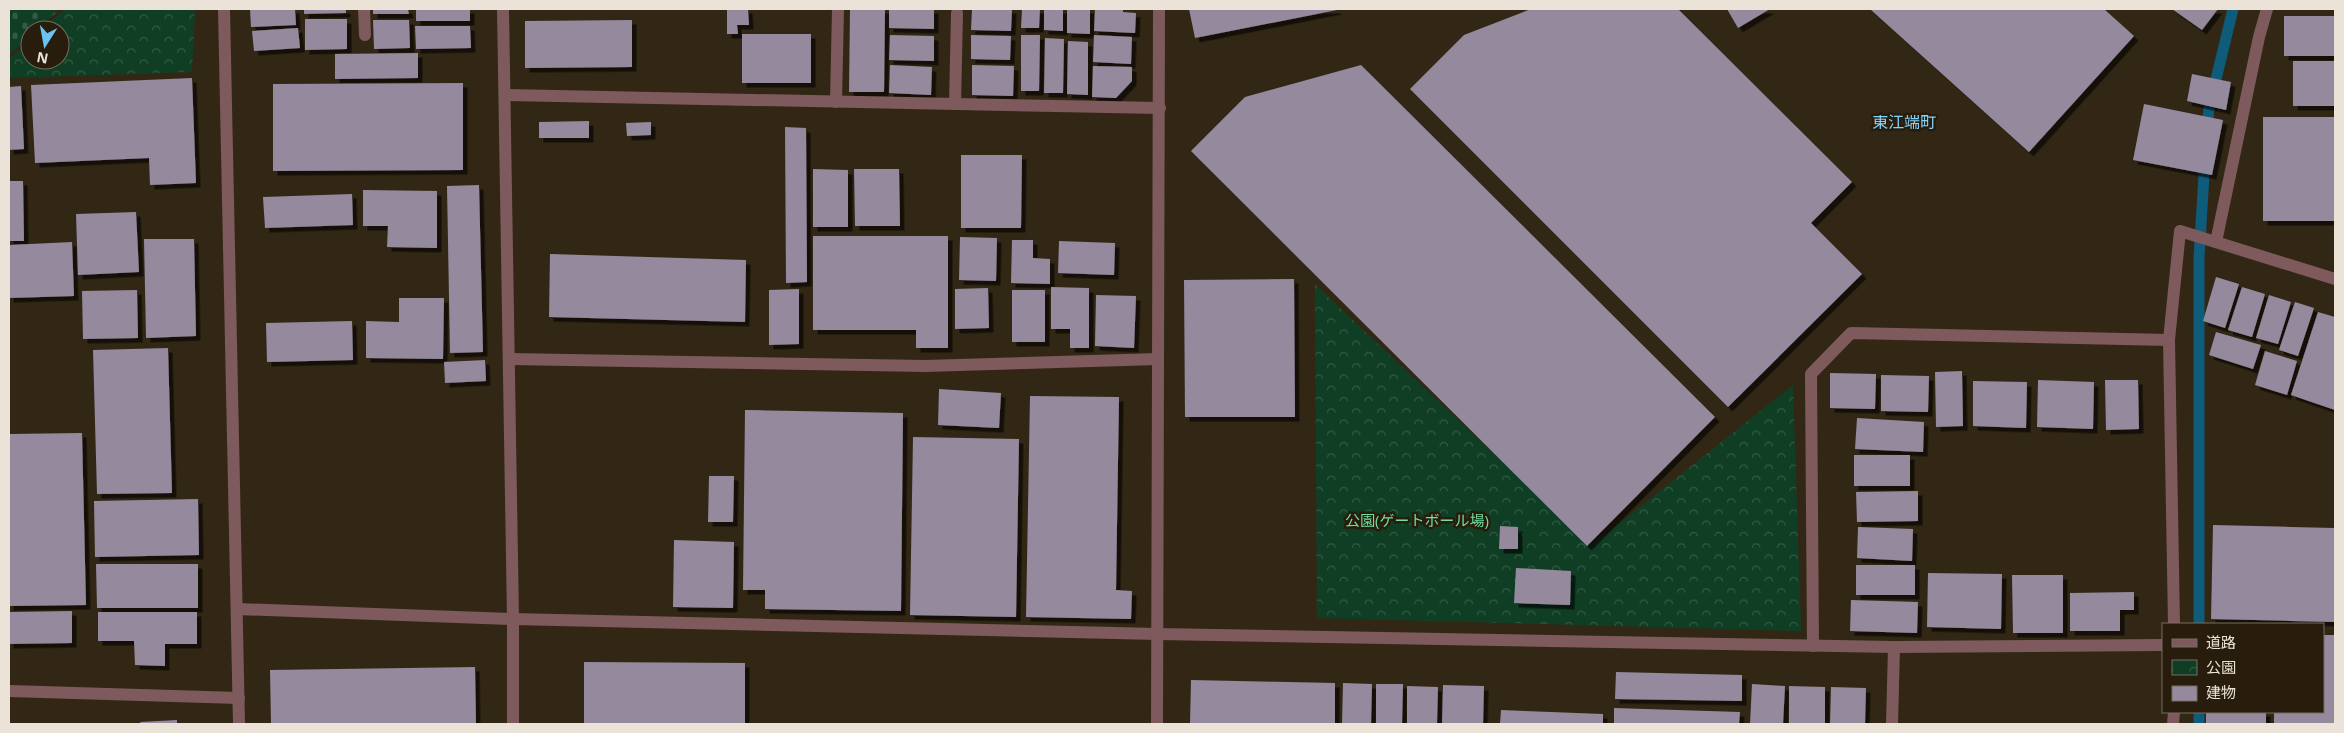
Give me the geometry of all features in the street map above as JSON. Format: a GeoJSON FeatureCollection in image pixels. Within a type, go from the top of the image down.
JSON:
{"type":"FeatureCollection","features":[{"type":"Feature","properties":{"kind":"street"},"geometry":{"type":"LineString","coordinates":[[224,9],[239,724]]}},
{"type":"Feature","properties":{"kind":"street"},"geometry":{"type":"LineString","coordinates":[[364,9],[365,35]]}},
{"type":"Feature","properties":{"kind":"street"},"geometry":{"type":"LineString","coordinates":[[503,9],[506,95],[513,724]]}},
{"type":"Feature","properties":{"kind":"street"},"geometry":{"type":"LineString","coordinates":[[836,102],[838,9]]}},
{"type":"Feature","properties":{"kind":"street"},"geometry":{"type":"LineString","coordinates":[[1157,724],[1159,9]]}},
{"type":"Feature","properties":{"kind":"street"},"geometry":{"type":"LineString","coordinates":[[2216,242],[2259,36],[2267,9]]}},
{"type":"Feature","properties":{"kind":"street"},"geometry":{"type":"LineString","coordinates":[[955,104],[957,13]]}},
{"type":"Feature","properties":{"kind":"street"},"geometry":{"type":"LineString","coordinates":[[506,95],[1160,108]]}},
{"type":"Feature","properties":{"kind":"street"},"geometry":{"type":"LineString","coordinates":[[2174,623],[2170,340],[2180,231],[2335,280]]}},
{"type":"Feature","properties":{"kind":"street"},"geometry":{"type":"LineString","coordinates":[[1814,646],[1812,374],[1851,333],[2170,340]]}},
{"type":"Feature","properties":{"kind":"street"},"geometry":{"type":"LineString","coordinates":[[509,359],[925,366],[1158,359]]}},
{"type":"Feature","properties":{"kind":"street"},"geometry":{"type":"LineString","coordinates":[[237,610],[513,620],[1814,646],[2162,645]]}},
{"type":"Feature","properties":{"kind":"street"},"geometry":{"type":"LineString","coordinates":[[1892,724],[1894,647]]}},
{"type":"Feature","properties":{"kind":"street"},"geometry":{"type":"LineString","coordinates":[[9,690],[239,698]]}},
{"type":"Feature","properties":{"kind":"green space"},"geometry":{"type":"Polygon","coordinates":[[[9,9],[60,9],[48,20],[20,20],[20,45],[9,55],[9,9]]]}},
{"type":"Feature","properties":{"kind":"green space"},"geometry":{"type":"Polygon","coordinates":[[[65,9],[195,9],[192,72],[9,78],[9,59],[20,49],[20,70],[70,70],[70,20],[52,20],[65,9]]]}},
{"type":"Feature","properties":{"kind":"green space","name":"公園(ゲートボール場)"},"geometry":{"type":"Polygon","coordinates":[[[1315,284],[1591,546],[1793,385],[1801,631],[1317,618],[1315,284]]]}},
{"type":"Feature","properties":{"kind":"building"},"geometry":{"type":"Polygon","coordinates":[[[250,9],[295,9],[296,25],[251,27],[250,9]]]}},
{"type":"Feature","properties":{"kind":"building"},"geometry":{"type":"Polygon","coordinates":[[[304,9],[346,9],[346,13],[304,14],[304,9]]]}},
{"type":"Feature","properties":{"kind":"building"},"geometry":{"type":"Polygon","coordinates":[[[373,9],[408,9],[409,14],[373,14],[373,9]]]}},
{"type":"Feature","properties":{"kind":"building"},"geometry":{"type":"Polygon","coordinates":[[[416,9],[470,9],[470,21],[416,21],[416,9]]]}},
{"type":"Feature","properties":{"kind":"building"},"geometry":{"type":"Polygon","coordinates":[[[727,9],[748,9],[749,25],[737,25],[738,34],[727,34],[727,9]]]}},
{"type":"Feature","properties":{"kind":"building"},"geometry":{"type":"Polygon","coordinates":[[[850,9],[885,9],[884,92],[849,92],[850,9]]]}},
{"type":"Feature","properties":{"kind":"building"},"geometry":{"type":"Polygon","coordinates":[[[889,9],[934,9],[934,29],[889,28],[889,9]]]}},
{"type":"Feature","properties":{"kind":"building"},"geometry":{"type":"Polygon","coordinates":[[[972,9],[1012,9],[1011,31],[971,30],[972,9]]]}},
{"type":"Feature","properties":{"kind":"building"},"geometry":{"type":"Polygon","coordinates":[[[1022,9],[1040,9],[1039,28],[1021,28],[1022,9]]]}},
{"type":"Feature","properties":{"kind":"building"},"geometry":{"type":"Polygon","coordinates":[[[1044,9],[1063,9],[1063,31],[1044,30],[1044,9]]]}},
{"type":"Feature","properties":{"kind":"building"},"geometry":{"type":"Polygon","coordinates":[[[1067,9],[1090,9],[1090,34],[1067,33],[1067,9]]]}},
{"type":"Feature","properties":{"kind":"building"},"geometry":{"type":"Polygon","coordinates":[[[1095,9],[1123,9],[1123,12],[1136,13],[1135,33],[1094,31],[1095,9]]]}},
{"type":"Feature","properties":{"kind":"building"},"geometry":{"type":"Polygon","coordinates":[[[1189,9],[1337,9],[1337,10],[1195,38],[1189,9]]]}},
{"type":"Feature","properties":{"kind":"building"},"geometry":{"type":"Polygon","coordinates":[[[1531,9],[1678,9],[1852,182],[1811,223],[1862,274],[1728,407],[1410,89],[1464,35],[1531,9]]]}},
{"type":"Feature","properties":{"kind":"building"},"geometry":{"type":"Polygon","coordinates":[[[1727,9],[1770,9],[1738,28],[1727,9]]]}},
{"type":"Feature","properties":{"kind":"building"},"geometry":{"type":"Polygon","coordinates":[[[1870,9],[2104,9],[2134,36],[2029,152],[1870,9]]]}},
{"type":"Feature","properties":{"kind":"building"},"geometry":{"type":"Polygon","coordinates":[[[2172,9],[2218,9],[2202,30],[2172,9]]]}},
{"type":"Feature","properties":{"kind":"building"},"geometry":{"type":"Polygon","coordinates":[[[2284,16],[2335,16],[2335,56],[2284,56],[2284,16]]]}},
{"type":"Feature","properties":{"kind":"building"},"geometry":{"type":"Polygon","coordinates":[[[305,19],[347,19],[347,49],[305,50],[305,19]]]}},
{"type":"Feature","properties":{"kind":"building"},"geometry":{"type":"Polygon","coordinates":[[[373,20],[409,20],[410,48],[374,49],[373,20]]]}},
{"type":"Feature","properties":{"kind":"building"},"geometry":{"type":"Polygon","coordinates":[[[632,20],[632,67],[525,68],[525,21],[632,20]]]}},
{"type":"Feature","properties":{"kind":"building"},"geometry":{"type":"Polygon","coordinates":[[[415,26],[470,26],[471,48],[416,49],[415,26]]]}},
{"type":"Feature","properties":{"kind":"building"},"geometry":{"type":"Polygon","coordinates":[[[298,28],[300,48],[254,51],[252,31],[298,28]]]}},
{"type":"Feature","properties":{"kind":"building"},"geometry":{"type":"Polygon","coordinates":[[[742,34],[811,34],[811,83],[742,83],[742,34]]]}},
{"type":"Feature","properties":{"kind":"building"},"geometry":{"type":"Polygon","coordinates":[[[890,35],[934,36],[934,61],[889,60],[890,35]]]}},
{"type":"Feature","properties":{"kind":"building"},"geometry":{"type":"Polygon","coordinates":[[[971,35],[1011,36],[1010,60],[971,59],[971,35]]]}},
{"type":"Feature","properties":{"kind":"building"},"geometry":{"type":"Polygon","coordinates":[[[1021,35],[1040,35],[1039,91],[1021,91],[1021,35]]]}},
{"type":"Feature","properties":{"kind":"building"},"geometry":{"type":"Polygon","coordinates":[[[1094,35],[1132,37],[1131,64],[1093,62],[1094,35]]]}},
{"type":"Feature","properties":{"kind":"building"},"geometry":{"type":"Polygon","coordinates":[[[1045,38],[1064,39],[1063,93],[1044,93],[1045,38]]]}},
{"type":"Feature","properties":{"kind":"building"},"geometry":{"type":"Polygon","coordinates":[[[1068,41],[1088,42],[1088,95],[1067,94],[1068,41]]]}},
{"type":"Feature","properties":{"kind":"building"},"geometry":{"type":"Polygon","coordinates":[[[418,53],[418,78],[335,79],[335,54],[418,53]]]}},
{"type":"Feature","properties":{"kind":"building"},"geometry":{"type":"Polygon","coordinates":[[[2293,61],[2335,61],[2335,106],[2293,106],[2293,61]]]}},
{"type":"Feature","properties":{"kind":"building"},"geometry":{"type":"Polygon","coordinates":[[[890,65],[932,67],[931,95],[889,93],[890,65]]]}},
{"type":"Feature","properties":{"kind":"building"},"geometry":{"type":"Polygon","coordinates":[[[972,65],[1014,66],[1013,96],[972,95],[972,65]]]}},
{"type":"Feature","properties":{"kind":"building"},"geometry":{"type":"Polygon","coordinates":[[[1361,65],[1715,417],[1587,546],[1191,151],[1245,97],[1361,65]]]}},
{"type":"Feature","properties":{"kind":"building"},"geometry":{"type":"Polygon","coordinates":[[[1093,66],[1132,67],[1132,81],[1116,98],[1092,97],[1093,66]]]}},
{"type":"Feature","properties":{"kind":"building"},"geometry":{"type":"Polygon","coordinates":[[[2192,74],[2231,82],[2226,110],[2187,101],[2192,74]]]}},
{"type":"Feature","properties":{"kind":"building"},"geometry":{"type":"Polygon","coordinates":[[[192,78],[196,183],[150,185],[149,158],[35,163],[31,85],[192,78]]]}},
{"type":"Feature","properties":{"kind":"building"},"geometry":{"type":"Polygon","coordinates":[[[463,83],[463,170],[273,171],[273,84],[463,83]]]}},
{"type":"Feature","properties":{"kind":"building"},"geometry":{"type":"Polygon","coordinates":[[[21,86],[24,149],[9,150],[9,87],[21,86]]]}},
{"type":"Feature","properties":{"kind":"building"},"geometry":{"type":"Polygon","coordinates":[[[2144,104],[2223,120],[2212,175],[2133,160],[2144,104]]]}},
{"type":"Feature","properties":{"kind":"building"},"geometry":{"type":"Polygon","coordinates":[[[2263,117],[2335,117],[2335,221],[2263,221],[2263,117]]]}},
{"type":"Feature","properties":{"kind":"building"},"geometry":{"type":"Polygon","coordinates":[[[589,121],[589,138],[539,138],[539,122],[589,121]]]}},
{"type":"Feature","properties":{"kind":"building"},"geometry":{"type":"Polygon","coordinates":[[[651,122],[651,135],[627,136],[626,123],[651,122]]]}},
{"type":"Feature","properties":{"kind":"building"},"geometry":{"type":"Polygon","coordinates":[[[785,127],[806,128],[807,282],[786,283],[785,127]]]}},
{"type":"Feature","properties":{"kind":"building"},"geometry":{"type":"Polygon","coordinates":[[[961,155],[1022,155],[1021,228],[961,228],[961,155]]]}},
{"type":"Feature","properties":{"kind":"building"},"geometry":{"type":"Polygon","coordinates":[[[813,169],[848,170],[848,227],[813,227],[813,169]]]}},
{"type":"Feature","properties":{"kind":"building"},"geometry":{"type":"Polygon","coordinates":[[[854,169],[899,169],[900,226],[855,226],[854,169]]]}},
{"type":"Feature","properties":{"kind":"building"},"geometry":{"type":"Polygon","coordinates":[[[9,181],[23,181],[24,241],[9,241],[9,181]]]}},
{"type":"Feature","properties":{"kind":"building"},"geometry":{"type":"Polygon","coordinates":[[[479,185],[483,352],[450,353],[447,186],[479,185]]]}},
{"type":"Feature","properties":{"kind":"building"},"geometry":{"type":"Polygon","coordinates":[[[363,190],[437,191],[437,248],[387,247],[388,226],[363,226],[363,190]]]}},
{"type":"Feature","properties":{"kind":"building"},"geometry":{"type":"Polygon","coordinates":[[[352,194],[353,225],[265,228],[263,197],[352,194]]]}},
{"type":"Feature","properties":{"kind":"building"},"geometry":{"type":"Polygon","coordinates":[[[136,212],[139,272],[78,275],[76,214],[136,212]]]}},
{"type":"Feature","properties":{"kind":"building"},"geometry":{"type":"Polygon","coordinates":[[[813,236],[948,236],[948,348],[916,348],[916,330],[813,330],[813,236]]]}},
{"type":"Feature","properties":{"kind":"building"},"geometry":{"type":"Polygon","coordinates":[[[960,237],[997,238],[996,281],[959,280],[960,237]]]}},
{"type":"Feature","properties":{"kind":"building"},"geometry":{"type":"Polygon","coordinates":[[[144,239],[194,239],[196,336],[146,338],[144,239]]]}},
{"type":"Feature","properties":{"kind":"building"},"geometry":{"type":"Polygon","coordinates":[[[1012,240],[1033,240],[1033,258],[1050,259],[1050,284],[1011,283],[1012,240]]]}},
{"type":"Feature","properties":{"kind":"building"},"geometry":{"type":"Polygon","coordinates":[[[1059,241],[1115,243],[1114,275],[1058,273],[1059,241]]]}},
{"type":"Feature","properties":{"kind":"building"},"geometry":{"type":"Polygon","coordinates":[[[72,242],[74,296],[9,298],[9,245],[72,242]]]}},
{"type":"Feature","properties":{"kind":"building"},"geometry":{"type":"Polygon","coordinates":[[[550,254],[746,260],[745,322],[549,317],[550,254]]]}},
{"type":"Feature","properties":{"kind":"building"},"geometry":{"type":"Polygon","coordinates":[[[2216,277],[2239,284],[2225,328],[2203,321],[2216,277]]]}},
{"type":"Feature","properties":{"kind":"building"},"geometry":{"type":"Polygon","coordinates":[[[1294,279],[1295,417],[1185,417],[1184,280],[1294,279]]]}},
{"type":"Feature","properties":{"kind":"building"},"geometry":{"type":"Polygon","coordinates":[[[1051,287],[1089,288],[1089,348],[1070,348],[1070,329],[1051,329],[1051,287]]]}},
{"type":"Feature","properties":{"kind":"building"},"geometry":{"type":"Polygon","coordinates":[[[2242,287],[2265,294],[2252,337],[2228,330],[2242,287]]]}},
{"type":"Feature","properties":{"kind":"building"},"geometry":{"type":"Polygon","coordinates":[[[988,288],[989,328],[955,329],[955,289],[988,288]]]}},
{"type":"Feature","properties":{"kind":"building"},"geometry":{"type":"Polygon","coordinates":[[[799,289],[799,344],[769,345],[769,290],[799,289]]]}},
{"type":"Feature","properties":{"kind":"building"},"geometry":{"type":"Polygon","coordinates":[[[137,290],[138,338],[83,339],[82,291],[137,290]]]}},
{"type":"Feature","properties":{"kind":"building"},"geometry":{"type":"Polygon","coordinates":[[[1012,290],[1045,290],[1045,342],[1012,342],[1012,290]]]}},
{"type":"Feature","properties":{"kind":"building"},"geometry":{"type":"Polygon","coordinates":[[[1096,295],[1136,296],[1134,348],[1095,346],[1096,295]]]}},
{"type":"Feature","properties":{"kind":"building"},"geometry":{"type":"Polygon","coordinates":[[[2269,295],[2291,302],[2278,344],[2256,338],[2269,295]]]}},
{"type":"Feature","properties":{"kind":"building"},"geometry":{"type":"Polygon","coordinates":[[[399,298],[444,298],[443,359],[366,358],[366,321],[399,322],[399,298]]]}},
{"type":"Feature","properties":{"kind":"building"},"geometry":{"type":"Polygon","coordinates":[[[2295,302],[2314,308],[2298,356],[2279,350],[2295,302]]]}},
{"type":"Feature","properties":{"kind":"building"},"geometry":{"type":"Polygon","coordinates":[[[2318,312],[2335,317],[2335,410],[2291,395],[2318,312]]]}},
{"type":"Feature","properties":{"kind":"building"},"geometry":{"type":"Polygon","coordinates":[[[352,321],[353,360],[267,362],[266,323],[352,321]]]}},
{"type":"Feature","properties":{"kind":"building"},"geometry":{"type":"Polygon","coordinates":[[[2216,332],[2261,345],[2253,369],[2209,355],[2216,332]]]}},
{"type":"Feature","properties":{"kind":"building"},"geometry":{"type":"Polygon","coordinates":[[[168,348],[172,493],[97,494],[93,350],[168,348]]]}},
{"type":"Feature","properties":{"kind":"building"},"geometry":{"type":"Polygon","coordinates":[[[2265,351],[2297,361],[2287,395],[2255,385],[2265,351]]]}},
{"type":"Feature","properties":{"kind":"building"},"geometry":{"type":"Polygon","coordinates":[[[485,360],[486,381],[445,383],[444,362],[485,360]]]}},
{"type":"Feature","properties":{"kind":"building"},"geometry":{"type":"Polygon","coordinates":[[[1962,371],[1963,426],[1936,427],[1935,372],[1962,371]]]}},
{"type":"Feature","properties":{"kind":"building"},"geometry":{"type":"Polygon","coordinates":[[[1830,373],[1876,374],[1875,409],[1830,408],[1830,373]]]}},
{"type":"Feature","properties":{"kind":"building"},"geometry":{"type":"Polygon","coordinates":[[[1881,375],[1929,376],[1928,412],[1881,411],[1881,375]]]}},
{"type":"Feature","properties":{"kind":"building"},"geometry":{"type":"Polygon","coordinates":[[[2038,380],[2094,382],[2093,429],[2037,427],[2038,380]]]}},
{"type":"Feature","properties":{"kind":"building"},"geometry":{"type":"Polygon","coordinates":[[[2105,380],[2138,380],[2139,429],[2106,430],[2105,380]]]}},
{"type":"Feature","properties":{"kind":"building"},"geometry":{"type":"Polygon","coordinates":[[[1973,381],[2027,382],[2026,428],[1973,426],[1973,381]]]}},
{"type":"Feature","properties":{"kind":"building"},"geometry":{"type":"Polygon","coordinates":[[[939,389],[1001,393],[999,428],[938,425],[939,389]]]}},
{"type":"Feature","properties":{"kind":"building"},"geometry":{"type":"Polygon","coordinates":[[[1030,396],[1119,397],[1116,590],[1132,591],[1131,619],[1026,617],[1030,396]]]}},
{"type":"Feature","properties":{"kind":"building"},"geometry":{"type":"Polygon","coordinates":[[[745,410],[903,413],[901,611],[765,609],[765,590],[743,590],[745,410]]]}},
{"type":"Feature","properties":{"kind":"building"},"geometry":{"type":"Polygon","coordinates":[[[1857,418],[1924,422],[1923,452],[1855,449],[1857,418]]]}},
{"type":"Feature","properties":{"kind":"building"},"geometry":{"type":"Polygon","coordinates":[[[82,433],[86,605],[9,606],[9,434],[82,433]]]}},
{"type":"Feature","properties":{"kind":"building"},"geometry":{"type":"Polygon","coordinates":[[[913,437],[1019,439],[1016,617],[910,615],[913,437]]]}},
{"type":"Feature","properties":{"kind":"building"},"geometry":{"type":"Polygon","coordinates":[[[1854,455],[1910,455],[1910,486],[1854,486],[1854,455]]]}},
{"type":"Feature","properties":{"kind":"building"},"geometry":{"type":"Polygon","coordinates":[[[709,476],[734,476],[733,522],[708,522],[709,476]]]}},
{"type":"Feature","properties":{"kind":"building"},"geometry":{"type":"Polygon","coordinates":[[[1918,491],[1918,521],[1857,522],[1856,492],[1918,491]]]}},
{"type":"Feature","properties":{"kind":"building"},"geometry":{"type":"Polygon","coordinates":[[[198,499],[199,555],[95,557],[94,501],[198,499]]]}},
{"type":"Feature","properties":{"kind":"building"},"geometry":{"type":"Polygon","coordinates":[[[2213,525],[2335,528],[2335,622],[2211,619],[2213,525]]]}},
{"type":"Feature","properties":{"kind":"building"},"geometry":{"type":"Polygon","coordinates":[[[1500,526],[1518,527],[1518,549],[1499,549],[1500,526]]]}},
{"type":"Feature","properties":{"kind":"building"},"geometry":{"type":"Polygon","coordinates":[[[1858,527],[1913,529],[1912,561],[1857,558],[1858,527]]]}},
{"type":"Feature","properties":{"kind":"building"},"geometry":{"type":"Polygon","coordinates":[[[674,540],[734,542],[733,608],[673,607],[674,540]]]}},
{"type":"Feature","properties":{"kind":"building"},"geometry":{"type":"Polygon","coordinates":[[[96,564],[198,564],[198,608],[97,608],[96,564]]]}},
{"type":"Feature","properties":{"kind":"building"},"geometry":{"type":"Polygon","coordinates":[[[1856,565],[1915,565],[1915,595],[1856,595],[1856,565]]]}},
{"type":"Feature","properties":{"kind":"building"},"geometry":{"type":"Polygon","coordinates":[[[1516,568],[1571,571],[1570,605],[1514,603],[1516,568]]]}},
{"type":"Feature","properties":{"kind":"building"},"geometry":{"type":"Polygon","coordinates":[[[1928,573],[2002,574],[2001,629],[1927,627],[1928,573]]]}},
{"type":"Feature","properties":{"kind":"building"},"geometry":{"type":"Polygon","coordinates":[[[2012,575],[2063,575],[2063,633],[2013,633],[2012,575]]]}},
{"type":"Feature","properties":{"kind":"building"},"geometry":{"type":"Polygon","coordinates":[[[2134,592],[2134,610],[2120,610],[2120,631],[2070,631],[2070,593],[2134,592]]]}},
{"type":"Feature","properties":{"kind":"building"},"geometry":{"type":"Polygon","coordinates":[[[1851,600],[1918,602],[1917,633],[1850,631],[1851,600]]]}},
{"type":"Feature","properties":{"kind":"building"},"geometry":{"type":"Polygon","coordinates":[[[72,611],[72,643],[9,644],[9,612],[72,611]]]}},
{"type":"Feature","properties":{"kind":"building"},"geometry":{"type":"Polygon","coordinates":[[[98,612],[197,612],[197,644],[165,644],[165,666],[135,665],[134,641],[98,641],[98,612]]]}},
{"type":"Feature","properties":{"kind":"building"},"geometry":{"type":"Polygon","coordinates":[[[2324,635],[2335,635],[2335,724],[2274,724],[2274,713],[2324,713],[2324,635]]]}},
{"type":"Feature","properties":{"kind":"building"},"geometry":{"type":"Polygon","coordinates":[[[584,662],[745,663],[745,724],[584,724],[584,662]]]}},
{"type":"Feature","properties":{"kind":"building"},"geometry":{"type":"Polygon","coordinates":[[[475,667],[476,724],[271,724],[270,670],[475,667]]]}},
{"type":"Feature","properties":{"kind":"building"},"geometry":{"type":"Polygon","coordinates":[[[1616,672],[1742,675],[1742,701],[1615,699],[1616,672]]]}},
{"type":"Feature","properties":{"kind":"building"},"geometry":{"type":"Polygon","coordinates":[[[1191,680],[1335,683],[1335,724],[1190,724],[1191,680]]]}},
{"type":"Feature","properties":{"kind":"building"},"geometry":{"type":"Polygon","coordinates":[[[1343,683],[1372,684],[1371,724],[1342,724],[1343,683]]]}},
{"type":"Feature","properties":{"kind":"building"},"geometry":{"type":"Polygon","coordinates":[[[1376,684],[1403,684],[1402,724],[1376,724],[1376,684]]]}},
{"type":"Feature","properties":{"kind":"building"},"geometry":{"type":"Polygon","coordinates":[[[1752,684],[1785,686],[1783,724],[1750,724],[1752,684]]]}},
{"type":"Feature","properties":{"kind":"building"},"geometry":{"type":"Polygon","coordinates":[[[1443,685],[1484,686],[1483,724],[1442,724],[1443,685]]]}},
{"type":"Feature","properties":{"kind":"building"},"geometry":{"type":"Polygon","coordinates":[[[1407,686],[1438,687],[1437,724],[1407,724],[1407,686]]]}},
{"type":"Feature","properties":{"kind":"building"},"geometry":{"type":"Polygon","coordinates":[[[1789,686],[1825,687],[1825,724],[1789,724],[1789,686]]]}},
{"type":"Feature","properties":{"kind":"building"},"geometry":{"type":"Polygon","coordinates":[[[1831,687],[1866,688],[1865,724],[1830,724],[1831,687]]]}},
{"type":"Feature","properties":{"kind":"building"},"geometry":{"type":"Polygon","coordinates":[[[1614,708],[1740,712],[1739,724],[1614,724],[1614,708]]]}},
{"type":"Feature","properties":{"kind":"building"},"geometry":{"type":"Polygon","coordinates":[[[1501,710],[1603,714],[1603,724],[1500,724],[1501,710]]]}},
{"type":"Feature","properties":{"kind":"building"},"geometry":{"type":"Polygon","coordinates":[[[2206,713],[2266,713],[2266,724],[2206,724],[2206,713]]]}},
{"type":"Feature","properties":{"kind":"building"},"geometry":{"type":"Polygon","coordinates":[[[177,720],[177,724],[141,724],[140,722],[177,720]]]}},
{"type":"Feature","properties":{"kind":"waterway"},"geometry":{"type":"LineString","coordinates":[[2207,130],[2209,108],[2233,9]]}},
{"type":"Feature","properties":{"kind":"waterway"},"geometry":{"type":"LineString","coordinates":[[2199,623],[2199,257],[2205,159]]}},
{"type":"Feature","properties":{"kind":"waterway"},"geometry":{"type":"LineString","coordinates":[[2199,713],[2199,724]]}},
{"type":"Feature","properties":{"kind":"district","name":"東江端町"},"geometry":{"type":"Point","coordinates":[1904,122]}}]}
